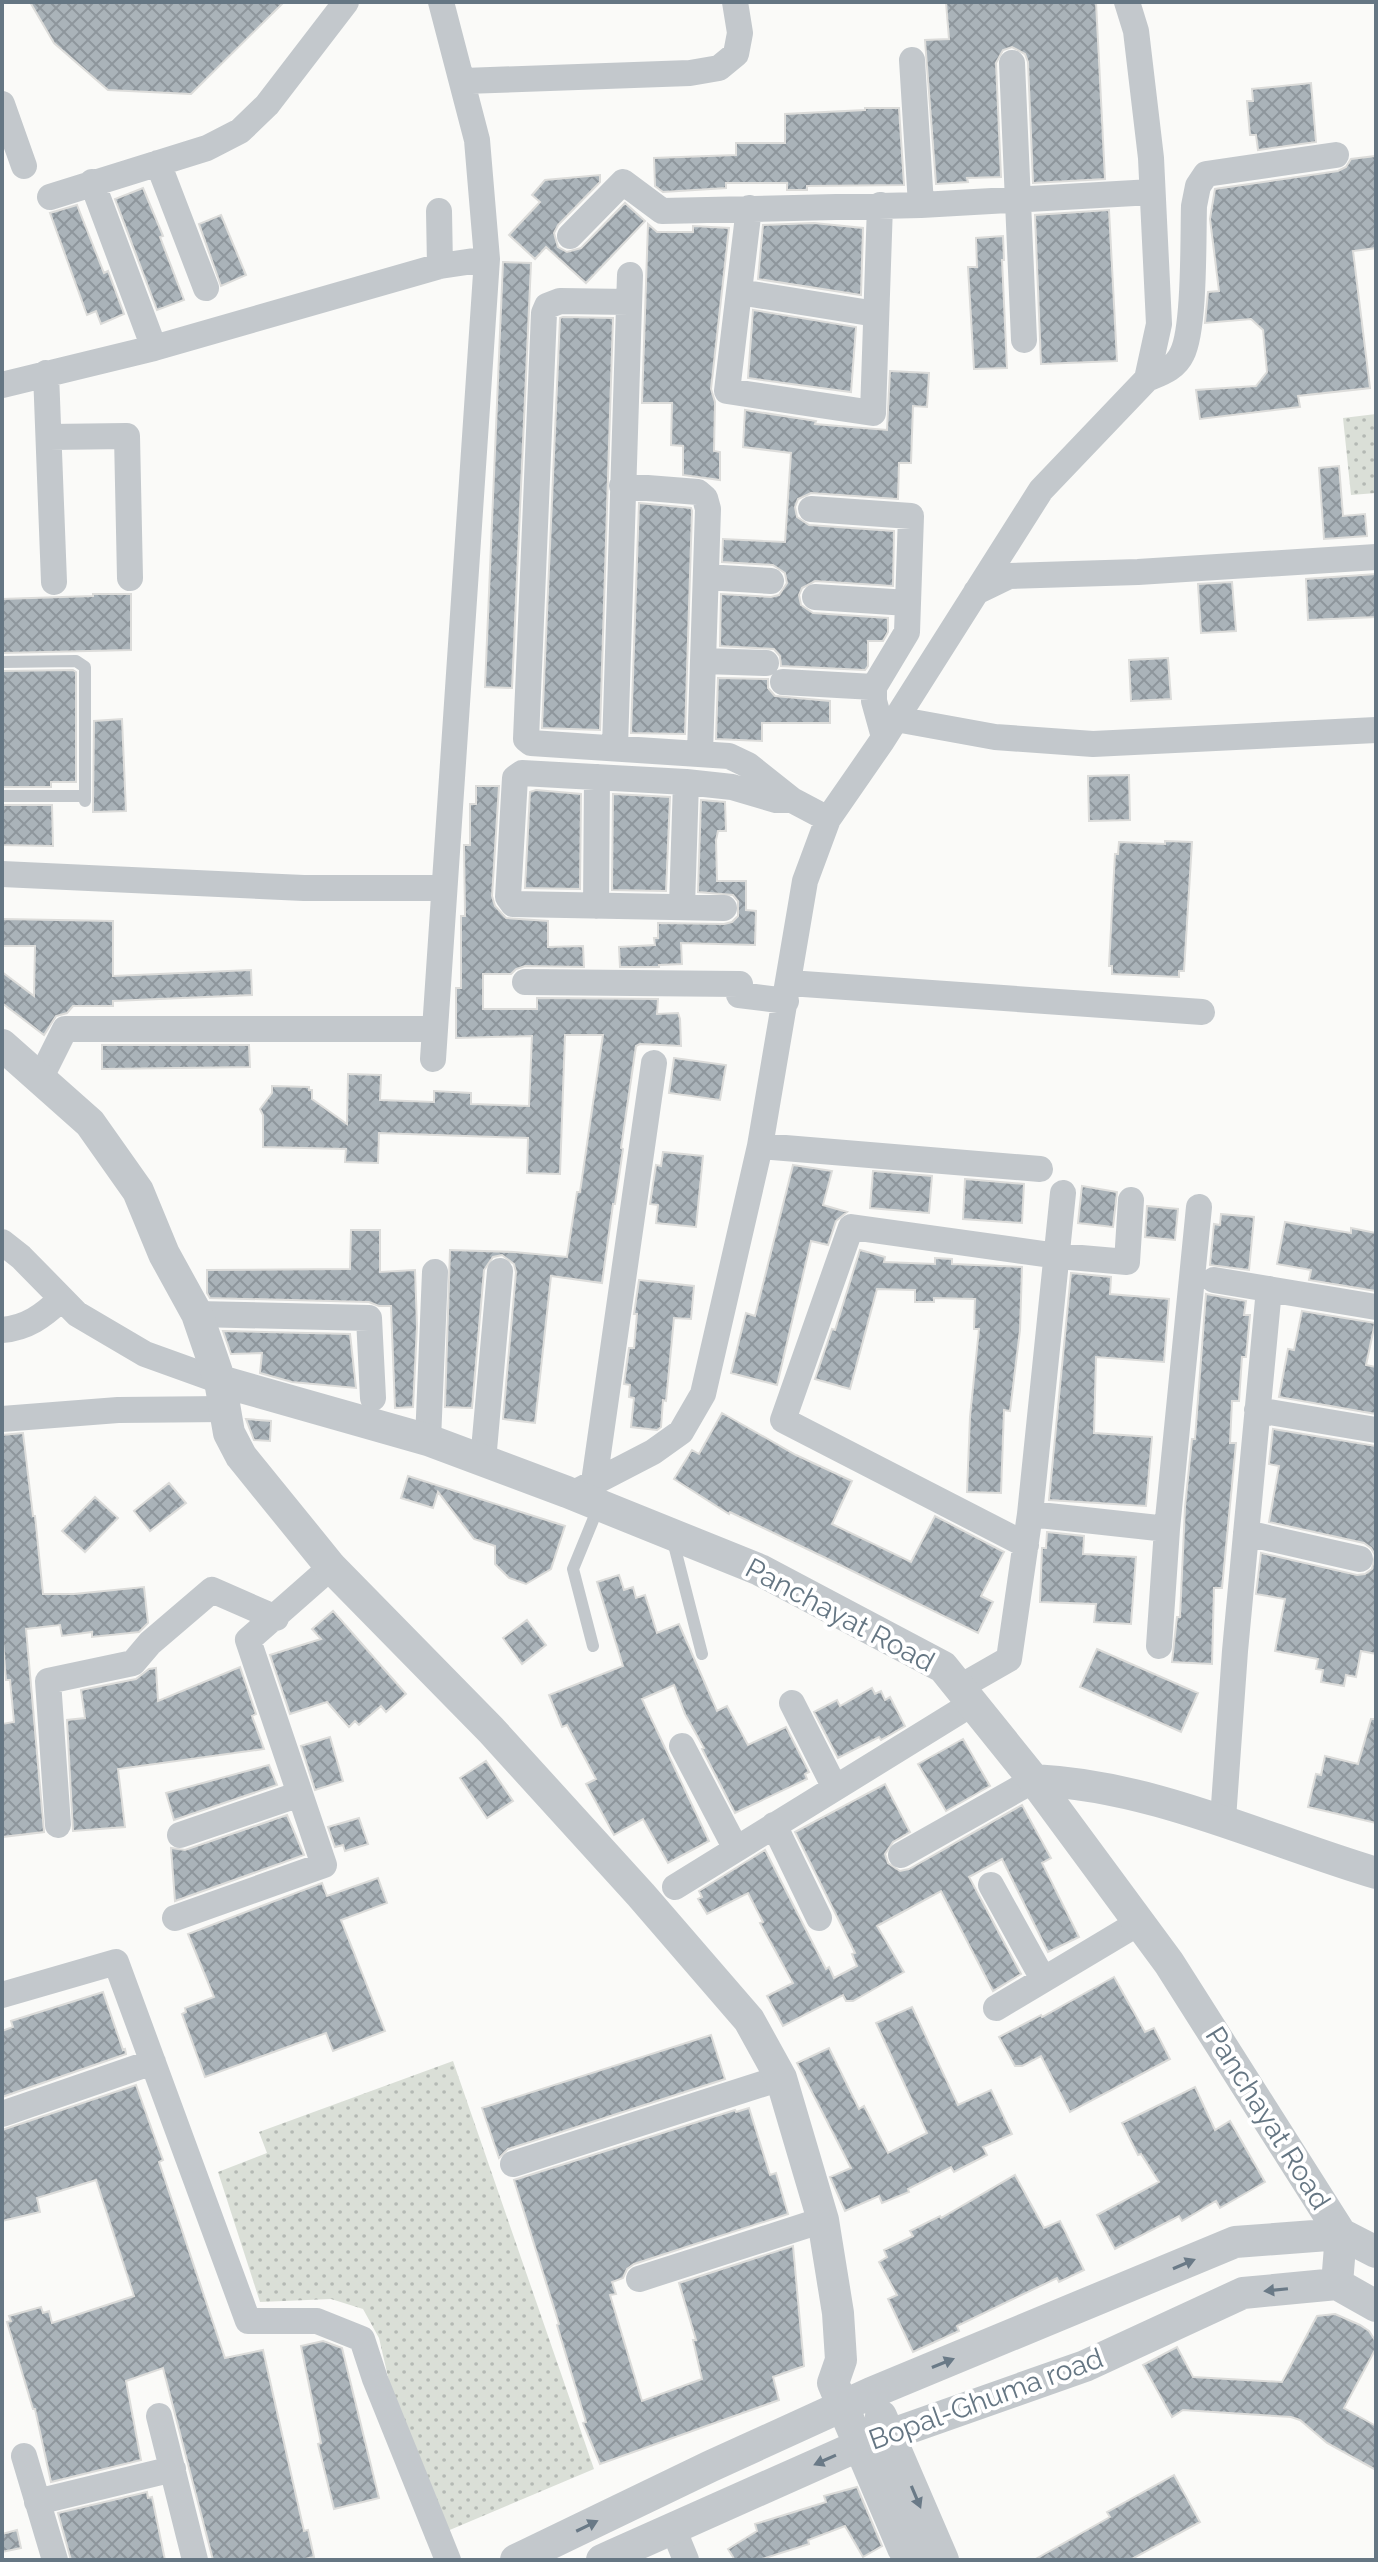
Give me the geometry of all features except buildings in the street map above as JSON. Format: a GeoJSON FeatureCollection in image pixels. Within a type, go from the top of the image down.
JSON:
{"type":"FeatureCollection","features":[{"type":"Feature","properties":{"kind":"street"},"geometry":{"type":"LineString","coordinates":[[50,197],[207,148],[240,131],[267,105],[346,2]]}},
{"type":"Feature","properties":{"kind":"street"},"geometry":{"type":"LineString","coordinates":[[433,1059],[487,259],[477,140],[441,2]]}},
{"type":"Feature","properties":{"kind":"street"},"geometry":{"type":"LineString","coordinates":[[464,81],[690,73],[719,68],[736,54],[740,33],[735,2]]}},
{"type":"Feature","properties":{"kind":"street"},"geometry":{"type":"LineString","coordinates":[[1127,2],[1136,31],[1152,192],[1159,324],[1147,379]]}},
{"type":"Feature","properties":{"kind":"street"},"geometry":{"type":"LineString","coordinates":[[912,60],[921,205]]}},
{"type":"Feature","properties":{"kind":"street"},"geometry":{"type":"LineString","coordinates":[[1012,63],[1024,340]]}},
{"type":"Feature","properties":{"kind":"street"},"geometry":{"type":"LineString","coordinates":[[2,104],[24,166]]}},
{"type":"Feature","properties":{"kind":"street"},"geometry":{"type":"LineString","coordinates":[[588,1494],[681,1432],[703,1394],[760,1146],[805,881],[828,819],[890,728],[1041,490],[1147,379],[1171,369],[1182,354],[1188,330],[1194,206],[1198,186],[1206,174],[1336,155]]}},
{"type":"Feature","properties":{"kind":"street"},"geometry":{"type":"LineString","coordinates":[[158,163],[206,288]]}},
{"type":"Feature","properties":{"kind":"street"},"geometry":{"type":"LineString","coordinates":[[92,182],[154,348]]}},
{"type":"Feature","properties":{"kind":"street"},"geometry":{"type":"LineString","coordinates":[[570,236],[623,182],[662,211],[921,205],[1152,192]]}},
{"type":"Feature","properties":{"kind":"street"},"geometry":{"type":"LineString","coordinates":[[749,208],[727,391],[873,413],[880,205]]}},
{"type":"Feature","properties":{"kind":"street"},"geometry":{"type":"LineString","coordinates":[[439,211],[440,266]]}},
{"type":"Feature","properties":{"kind":"street"},"geometry":{"type":"LineString","coordinates":[[2,385],[154,348],[440,266],[487,259]]}},
{"type":"Feature","properties":{"kind":"street"},"geometry":{"type":"LineString","coordinates":[[615,747],[630,275]]}},
{"type":"Feature","properties":{"kind":"street"},"geometry":{"type":"LineString","coordinates":[[739,292],[876,314]]}},
{"type":"Feature","properties":{"kind":"street"},"geometry":{"type":"LineString","coordinates":[[629,302],[560,301],[547,306],[544,313],[526,736],[531,743],[700,752],[739,760],[792,800],[828,819]]}},
{"type":"Feature","properties":{"kind":"street"},"geometry":{"type":"LineString","coordinates":[[46,373],[54,582]]}},
{"type":"Feature","properties":{"kind":"street"},"geometry":{"type":"LineString","coordinates":[[49,437],[127,436],[130,578]]}},
{"type":"Feature","properties":{"kind":"street"},"geometry":{"type":"LineString","coordinates":[[622,486],[686,489],[698,492],[705,498],[708,509],[700,752]]}},
{"type":"Feature","properties":{"kind":"street"},"geometry":{"type":"LineString","coordinates":[[811,509],[911,516],[907,632],[874,687],[874,701],[890,728]]}},
{"type":"Feature","properties":{"kind":"street"},"geometry":{"type":"LineString","coordinates":[[976,592],[1009,576],[1138,572],[1376,557]]}},
{"type":"Feature","properties":{"kind":"street"},"geometry":{"type":"LineString","coordinates":[[706,577],[771,581]]}},
{"type":"Feature","properties":{"kind":"street"},"geometry":{"type":"LineString","coordinates":[[815,597],[908,603]]}},
{"type":"Feature","properties":{"kind":"street"},"geometry":{"type":"LineString","coordinates":[[703,661],[874,687]]}},
{"type":"Feature","properties":{"kind":"street"},"geometry":{"type":"LineString","coordinates":[[890,728],[1093,744],[1376,730]]}},
{"type":"Feature","properties":{"kind":"street"},"geometry":{"type":"LineString","coordinates":[[724,908],[513,904],[508,897],[515,778],[522,773],[686,782],[732,787],[776,800],[792,800]]}},
{"type":"Feature","properties":{"kind":"street"},"geometry":{"type":"LineString","coordinates":[[596,906],[597,777]]}},
{"type":"Feature","properties":{"kind":"street"},"geometry":{"type":"LineString","coordinates":[[682,906],[686,782]]}},
{"type":"Feature","properties":{"kind":"street"},"geometry":{"type":"LineString","coordinates":[[2,874],[304,888],[443,888]]}},
{"type":"Feature","properties":{"kind":"street"},"geometry":{"type":"LineString","coordinates":[[525,982],[740,984],[739,995],[787,992],[1202,1012]]}},
{"type":"Feature","properties":{"kind":"street"},"geometry":{"type":"LineString","coordinates":[[41,1077],[65,1029],[435,1029]]}},
{"type":"Feature","properties":{"kind":"street"},"geometry":{"type":"LineString","coordinates":[[2,1045],[90,1123],[138,1191],[164,1254],[197,1314],[222,1395],[229,1433],[241,1456],[331,1567],[491,1730],[749,2020],[781,2078],[823,2220],[838,2313],[841,2360],[833,2383],[910,2560]]}},
{"type":"Feature","properties":{"kind":"street"},"geometry":{"type":"LineString","coordinates":[[588,1494],[654,1063]]}},
{"type":"Feature","properties":{"kind":"street"},"geometry":{"type":"LineString","coordinates":[[760,1146],[1040,1169]]}},
{"type":"Feature","properties":{"kind":"street"},"geometry":{"type":"LineString","coordinates":[[675,1887],[835,1788],[966,1695],[1009,1659],[1030,1514],[1063,1193]]}},
{"type":"Feature","properties":{"kind":"street"},"geometry":{"type":"LineString","coordinates":[[1026,1545],[783,1420],[851,1227],[1058,1256],[1127,1262],[1131,1200]]}},
{"type":"Feature","properties":{"kind":"street"},"geometry":{"type":"LineString","coordinates":[[1159,1646],[1167,1529],[1199,1207]]}},
{"type":"Feature","properties":{"kind":"street"},"geometry":{"type":"LineString","coordinates":[[2,1242],[77,1314],[222,1395]]}},
{"type":"Feature","properties":{"kind":"street"},"geometry":{"type":"LineString","coordinates":[[483,1461],[500,1271]]}},
{"type":"Feature","properties":{"kind":"street"},"geometry":{"type":"LineString","coordinates":[[428,1440],[435,1272]]}},
{"type":"Feature","properties":{"kind":"street"},"geometry":{"type":"LineString","coordinates":[[1214,1280],[1376,1307]]}},
{"type":"Feature","properties":{"kind":"street"},"geometry":{"type":"LineString","coordinates":[[1223,1819],[1269,1289]]}},
{"type":"Feature","properties":{"kind":"street"},"geometry":{"type":"LineString","coordinates":[[3,1336],[35,1320],[61,1299]]}},
{"type":"Feature","properties":{"kind":"street"},"geometry":{"type":"LineString","coordinates":[[197,1314],[369,1318],[373,1398]]}},
{"type":"Feature","properties":{"kind":"street"},"geometry":{"type":"LineString","coordinates":[[2,1419],[118,1410],[222,1395]]}},
{"type":"Feature","properties":{"kind":"street","name":"Panchayat Road"},"geometry":{"type":"LineString","coordinates":[[222,1395],[428,1440],[588,1494],[672,1534],[760,1570],[943,1667],[1034,1780],[1169,1963],[1341,2234]]}},
{"type":"Feature","properties":{"kind":"street"},"geometry":{"type":"LineString","coordinates":[[1257,1410],[1376,1430]]}},
{"type":"Feature","properties":{"kind":"street"},"geometry":{"type":"LineString","coordinates":[[1030,1514],[1167,1529]]}},
{"type":"Feature","properties":{"kind":"street"},"geometry":{"type":"LineString","coordinates":[[1246,1533],[1360,1559]]}},
{"type":"Feature","properties":{"kind":"street"},"geometry":{"type":"LineString","coordinates":[[175,1918],[324,1865],[248,1640],[331,1567]]}},
{"type":"Feature","properties":{"kind":"street"},"geometry":{"type":"LineString","coordinates":[[58,1825],[48,1681],[133,1663],[150,1643],[212,1590],[276,1618]]}},
{"type":"Feature","properties":{"kind":"street"},"geometry":{"type":"LineString","coordinates":[[792,1703],[835,1788]]}},
{"type":"Feature","properties":{"kind":"street"},"geometry":{"type":"LineString","coordinates":[[682,1746],[736,1849]]}},
{"type":"Feature","properties":{"kind":"street"},"geometry":{"type":"LineString","coordinates":[[901,1855],[1034,1780],[1110,1789],[1180,1806],[1376,1873]]}},
{"type":"Feature","properties":{"kind":"street"},"geometry":{"type":"LineString","coordinates":[[180,1835],[300,1794]]}},
{"type":"Feature","properties":{"kind":"street"},"geometry":{"type":"LineString","coordinates":[[774,1825],[819,1918]]}},
{"type":"Feature","properties":{"kind":"street"},"geometry":{"type":"LineString","coordinates":[[991,1885],[1043,1979]]}},
{"type":"Feature","properties":{"kind":"street"},"geometry":{"type":"LineString","coordinates":[[996,2008],[1140,1922]]}},
{"type":"Feature","properties":{"kind":"street"},"geometry":{"type":"LineString","coordinates":[[2,1995],[116,1962],[248,2321],[317,2321],[362,2339],[448,2560]]}},
{"type":"Feature","properties":{"kind":"street"},"geometry":{"type":"LineString","coordinates":[[2,2114],[153,2062]]}},
{"type":"Feature","properties":{"kind":"street"},"geometry":{"type":"LineString","coordinates":[[513,2164],[781,2078]]}},
{"type":"Feature","properties":{"kind":"street"},"geometry":{"type":"LineString","coordinates":[[639,2279],[823,2220]]}},
{"type":"Feature","properties":{"kind":"street"},"geometry":{"type":"LineString","coordinates":[[1341,2234],[1337,2284],[1376,2306]]}},
{"type":"Feature","properties":{"kind":"street"},"geometry":{"type":"LineString","coordinates":[[516,2560],[871,2393],[1235,2242],[1341,2234],[1376,2252]]}},
{"type":"Feature","properties":{"kind":"street","name":"Bopal-Ghuma road"},"geometry":{"type":"LineString","coordinates":[[602,2560],[858,2446],[1085,2366],[1243,2293],[1337,2284]]}},
{"type":"Feature","properties":{"kind":"street"},"geometry":{"type":"LineString","coordinates":[[841,2360],[860,2371],[943,2560]]}},
{"type":"Feature","properties":{"kind":"street"},"geometry":{"type":"LineString","coordinates":[[159,2416],[195,2560]]}},
{"type":"Feature","properties":{"kind":"street"},"geometry":{"type":"LineString","coordinates":[[24,2456],[55,2560]]}},
{"type":"Feature","properties":{"kind":"street"},"geometry":{"type":"LineString","coordinates":[[37,2502],[173,2469]]}},
{"type":"Feature","properties":{"kind":"street"},"geometry":{"type":"LineString","coordinates":[[673,2528],[686,2560]]}},
{"type":"Feature","properties":{"kind":"lane"},"geometry":{"type":"LineString","coordinates":[[2,662],[76,661],[85,667],[85,799],[2,796]]}},
{"type":"Feature","properties":{"kind":"lane"},"geometry":{"type":"LineString","coordinates":[[588,1494],[573,1569],[593,1646]]}},
{"type":"Feature","properties":{"kind":"lane"},"geometry":{"type":"LineString","coordinates":[[672,1534],[702,1654]]}},
{"type":"Feature","properties":{"kind":"shaded area"},"geometry":{"type":"Polygon","coordinates":[[[1376,414],[1376,493],[1351,495],[1343,418],[1376,414]]]}},
{"type":"Feature","properties":{"kind":"shaded area"},"geometry":{"type":"Polygon","coordinates":[[[453,2061],[594,2469],[426,2540],[379,2338],[363,2309],[331,2299],[260,2302],[218,2172],[267,2153],[259,2132],[453,2061]]]}}]}
